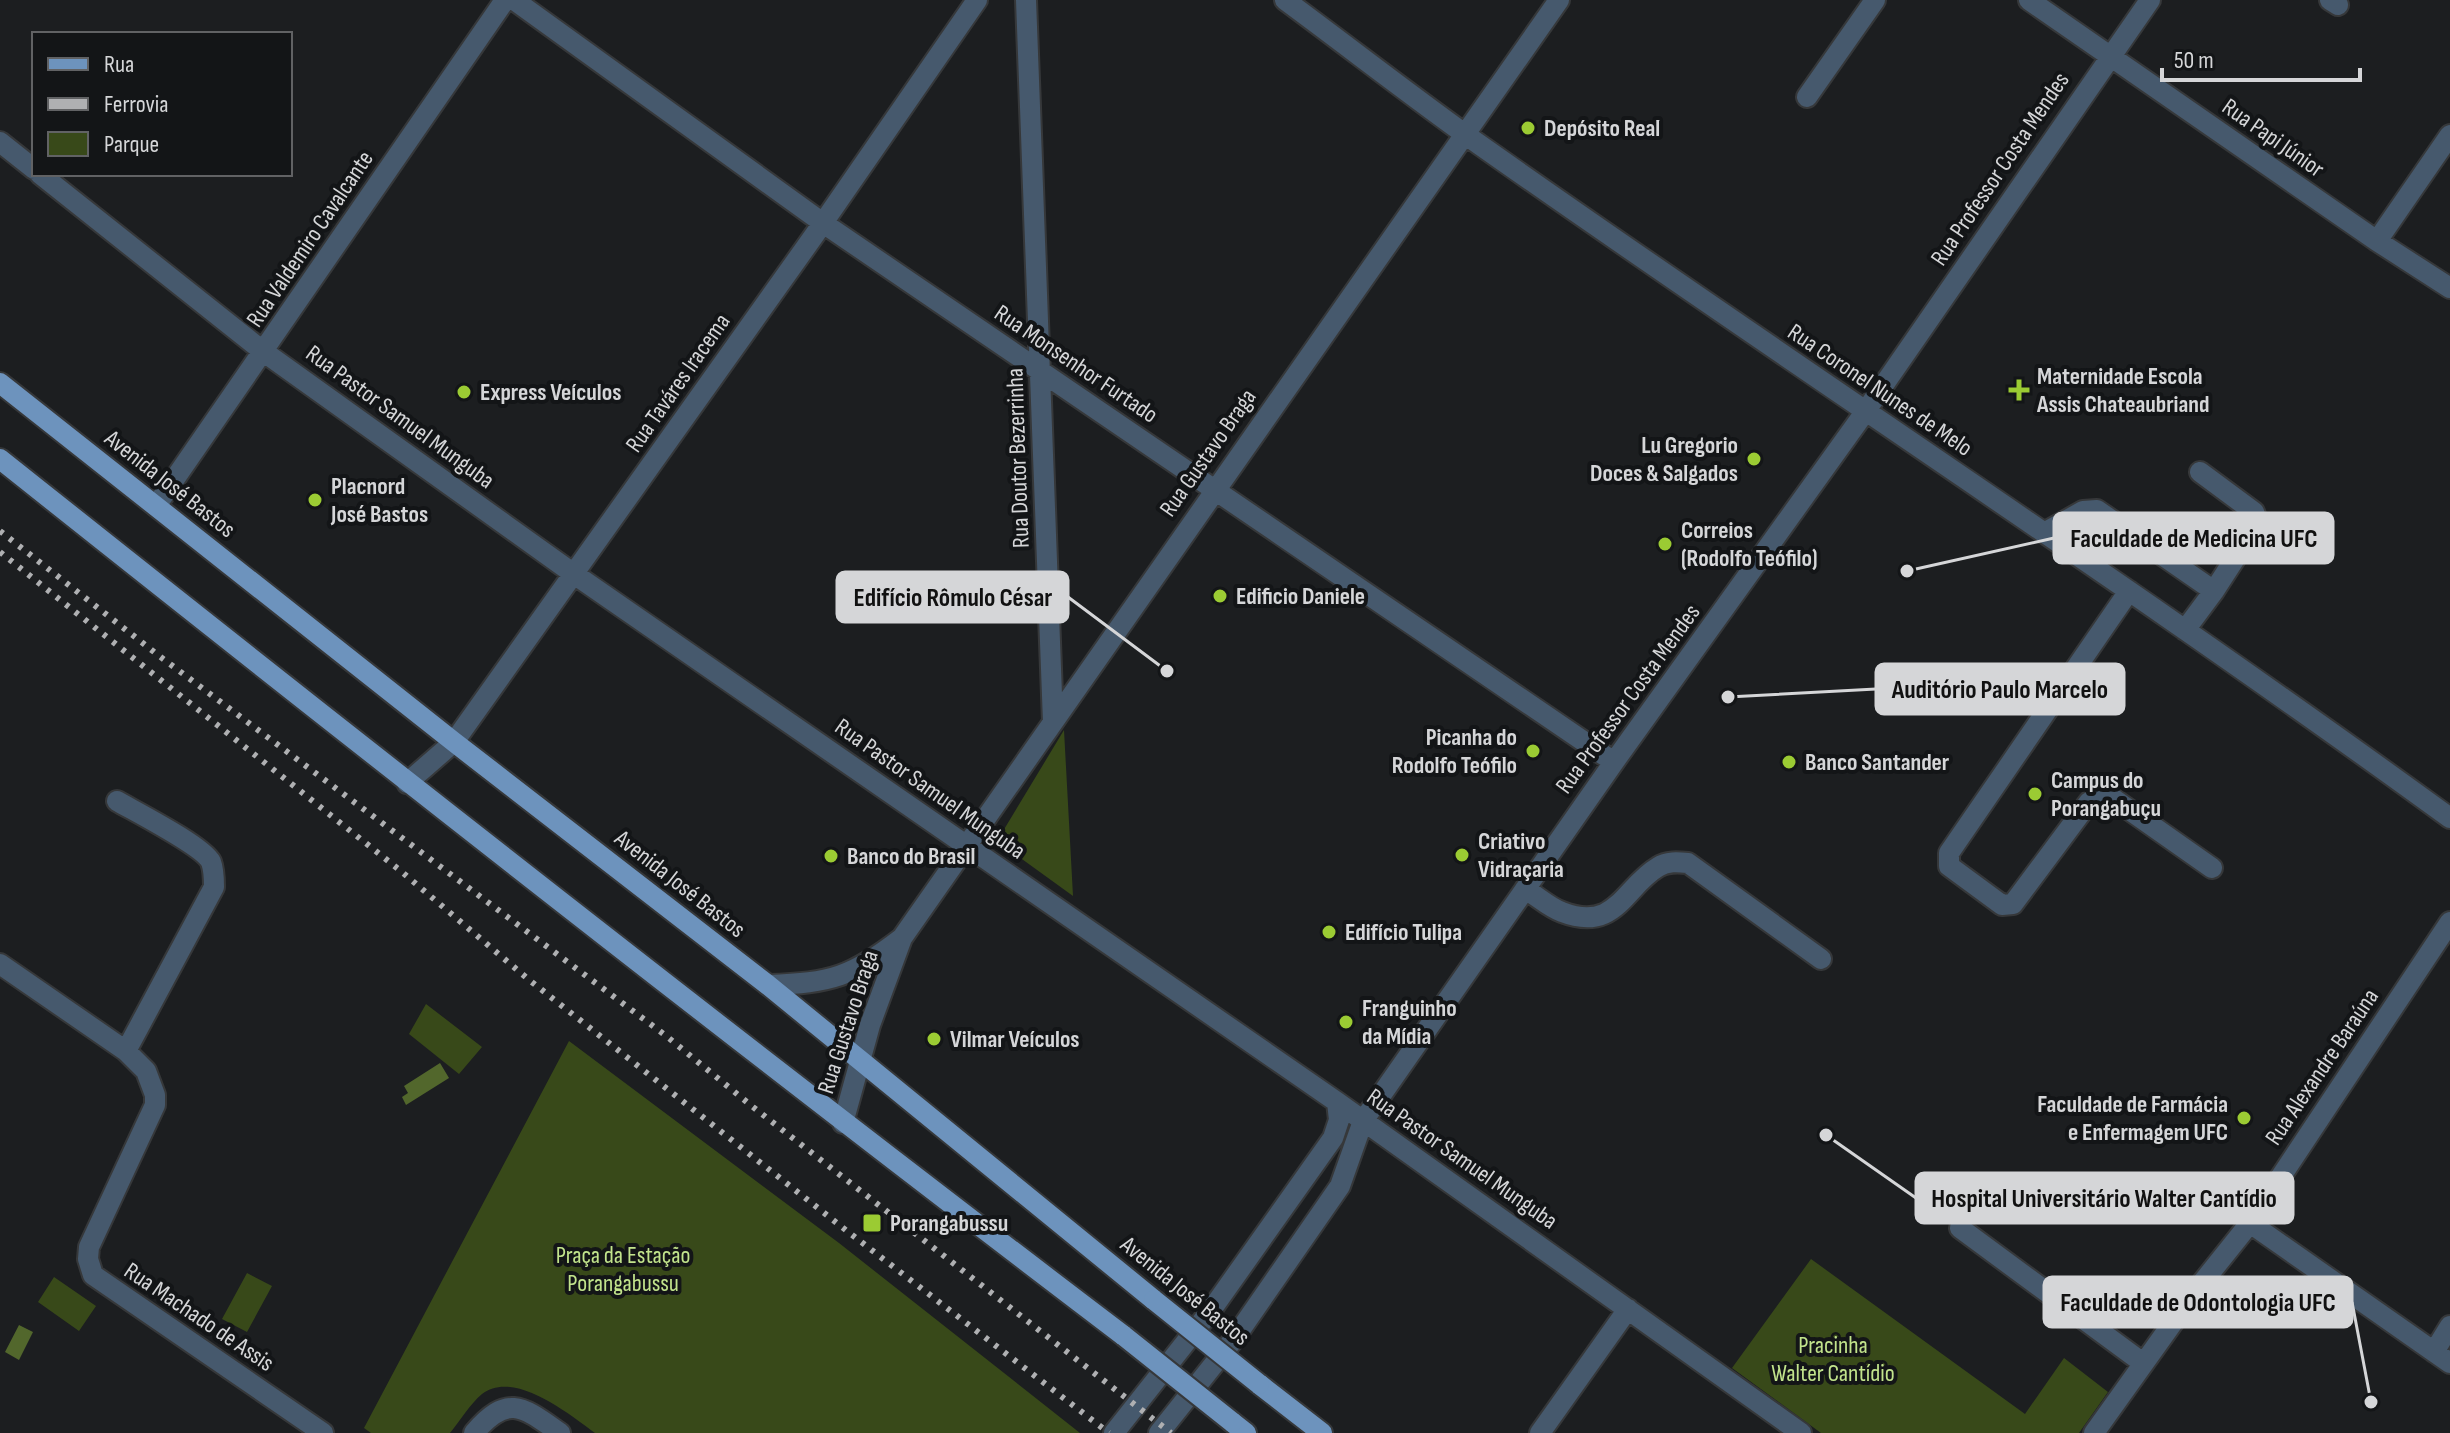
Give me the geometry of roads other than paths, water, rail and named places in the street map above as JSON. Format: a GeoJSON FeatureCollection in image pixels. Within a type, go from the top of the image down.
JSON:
{"type":"FeatureCollection","features":[{"type":"Feature","properties":{"kind":"main road","name":"Avenida José Bastos"},"geometry":{"type":"LineString","coordinates":[[0,383],[454,742],[768,985],[1322,1433]]}},
{"type":"Feature","properties":{"kind":"main road"},"geometry":{"type":"LineString","coordinates":[[0,459],[407,783],[1239,1427]]}},
{"type":"Feature","properties":{"kind":"street","name":"Rua Valdemiro Cavalcante"},"geometry":{"type":"LineString","coordinates":[[156,506],[505,0]]}},
{"type":"Feature","properties":{"kind":"street","name":"Rua Monsenhor Furtado"},"geometry":{"type":"LineString","coordinates":[[514,0],[823,223],[1614,762]]}},
{"type":"Feature","properties":{"kind":"street","name":"Rua Taváres Iracema"},"geometry":{"type":"LineString","coordinates":[[407,783],[454,742],[823,223],[977,0]]}},
{"type":"Feature","properties":{"kind":"street","name":"Rua Doutor Bezerrinha"},"geometry":{"type":"LineString","coordinates":[[1026,0],[1053,722]]}},
{"type":"Feature","properties":{"kind":"street","name":"Rua Coronel Nunes de Melo"},"geometry":{"type":"LineString","coordinates":[[1285,0],[1465,133],[1865,412],[2129,591],[2450,818]]}},
{"type":"Feature","properties":{"kind":"street","name":"Rua Gustavo Braga"},"geometry":{"type":"LineString","coordinates":[[843,1123],[902,938],[1559,0]]}},
{"type":"Feature","properties":{"kind":"street"},"geometry":{"type":"LineString","coordinates":[[1807,97],[1875,0]]}},
{"type":"Feature","properties":{"kind":"street","name":"Rua Papi Júnior"},"geometry":{"type":"LineString","coordinates":[[2029,0],[2377,241],[2450,288]]}},
{"type":"Feature","properties":{"kind":"street","name":"Rua Professor Costa Mendes"},"geometry":{"type":"LineString","coordinates":[[1159,1433],[1234,1339],[1340,1186],[1363,1121],[1614,762],[1865,412],[2150,0]]}},
{"type":"Feature","properties":{"kind":"street"},"geometry":{"type":"LineString","coordinates":[[2377,241],[2450,135]]}},
{"type":"Feature","properties":{"kind":"street"},"geometry":{"type":"LineString","coordinates":[[0,142],[32,167]]}},
{"type":"Feature","properties":{"kind":"street","name":"Rua Pastor Samuel Munguba"},"geometry":{"type":"LineString","coordinates":[[43,176],[264,352],[574,574],[1337,1102],[1801,1433]]}},
{"type":"Feature","properties":{"kind":"street"},"geometry":{"type":"LineString","coordinates":[[2185,630],[2257,527],[2258,520],[2254,512],[2200,472]]}},
{"type":"Feature","properties":{"kind":"street"},"geometry":{"type":"LineString","coordinates":[[2044,533],[2083,511],[2097,510],[2214,591]]}},
{"type":"Feature","properties":{"kind":"street"},"geometry":{"type":"LineString","coordinates":[[2129,591],[1949,853],[1949,866],[2002,905],[2013,904],[2089,802],[2111,797],[2212,868]]}},
{"type":"Feature","properties":{"kind":"street"},"geometry":{"type":"LineString","coordinates":[[117,801],[187,842],[210,860],[214,875],[214,887],[126,1051]]}},
{"type":"Feature","properties":{"kind":"street"},"geometry":{"type":"LineString","coordinates":[[1525,889],[1562,912],[1588,917],[1612,910],[1659,865],[1688,863],[1821,959]]}},
{"type":"Feature","properties":{"kind":"street","name":"Rua Alexandre Baraúna"},"geometry":{"type":"LineString","coordinates":[[2094,1433],[2143,1363],[2250,1223],[2450,922]]}},
{"type":"Feature","properties":{"kind":"street","name":"Rua Gustavo Braga"},"geometry":{"type":"LineString","coordinates":[[768,985],[836,979],[870,963],[902,938]]}},
{"type":"Feature","properties":{"kind":"street","name":"Rua Machado de Assis"},"geometry":{"type":"LineString","coordinates":[[0,964],[126,1051],[146,1071],[155,1095],[155,1105],[89,1247],[88,1259],[93,1275],[323,1433]]}},
{"type":"Feature","properties":{"kind":"street"},"geometry":{"type":"LineString","coordinates":[[1114,1433],[1212,1309],[1333,1138],[1339,1120],[1337,1102]]}},
{"type":"Feature","properties":{"kind":"street"},"geometry":{"type":"LineString","coordinates":[[2250,1223],[2442,1358],[2450,1326]]}},
{"type":"Feature","properties":{"kind":"street"},"geometry":{"type":"LineString","coordinates":[[1960,1228],[2143,1363]]}},
{"type":"Feature","properties":{"kind":"street"},"geometry":{"type":"LineString","coordinates":[[1540,1433],[1628,1309]]}},
{"type":"Feature","properties":{"kind":"street"},"geometry":{"type":"LineString","coordinates":[[474,1433],[490,1414],[510,1406],[530,1412],[560,1433]]}},
{"type":"Feature","properties":{"kind":"railway"},"geometry":{"type":"LineString","coordinates":[[0,531],[158,655],[665,1035],[1171,1433]]}},
{"type":"Feature","properties":{"kind":"railway"},"geometry":{"type":"LineString","coordinates":[[0,552],[402,872],[528,979],[1109,1433]]}},
{"type":"Feature","properties":{"kind":"place","name":"Depósito Real"},"geometry":{"type":"Point","coordinates":[1528,128]}},
{"type":"Feature","properties":{"kind":"place","name":"Maternidade Escola Assis Chateaubriand"},"geometry":{"type":"Point","coordinates":[2019,390]}},
{"type":"Feature","properties":{"kind":"place","name":"Express Veículos"},"geometry":{"type":"Point","coordinates":[464,392]}},
{"type":"Feature","properties":{"kind":"place","name":"Lu Gregorio Doces & Salgados"},"geometry":{"type":"Point","coordinates":[1754,459]}},
{"type":"Feature","properties":{"kind":"place","name":"Placnord José Bastos"},"geometry":{"type":"Point","coordinates":[315,500]}},
{"type":"Feature","properties":{"kind":"place","name":"Correios (Rodolfo Teófilo)"},"geometry":{"type":"Point","coordinates":[1665,544]}},
{"type":"Feature","properties":{"kind":"place","name":"Faculdade de Medicina UFC"},"geometry":{"type":"Point","coordinates":[1907,571]}},
{"type":"Feature","properties":{"kind":"place","name":"Edificio Daniele"},"geometry":{"type":"Point","coordinates":[1220,596]}},
{"type":"Feature","properties":{"kind":"place","name":"Edifício Rômulo César"},"geometry":{"type":"Point","coordinates":[1167,671]}},
{"type":"Feature","properties":{"kind":"place","name":"Auditório Paulo Marcelo"},"geometry":{"type":"Point","coordinates":[1728,697]}},
{"type":"Feature","properties":{"kind":"place","name":"Picanha do Rodolfo Teófilo"},"geometry":{"type":"Point","coordinates":[1533,751]}},
{"type":"Feature","properties":{"kind":"place","name":"Banco Santander"},"geometry":{"type":"Point","coordinates":[1789,762]}},
{"type":"Feature","properties":{"kind":"place","name":"Campus do Porangabuçu"},"geometry":{"type":"Point","coordinates":[2035,794]}},
{"type":"Feature","properties":{"kind":"place","name":"Criativo Vidraçaria"},"geometry":{"type":"Point","coordinates":[1462,855]}},
{"type":"Feature","properties":{"kind":"place","name":"Banco do Brasil"},"geometry":{"type":"Point","coordinates":[831,856]}},
{"type":"Feature","properties":{"kind":"place","name":"Edifício Tulipa"},"geometry":{"type":"Point","coordinates":[1329,932]}},
{"type":"Feature","properties":{"kind":"place","name":"Franguinho da Mídia"},"geometry":{"type":"Point","coordinates":[1346,1022]}},
{"type":"Feature","properties":{"kind":"place","name":"Vilmar Veículos"},"geometry":{"type":"Point","coordinates":[934,1039]}},
{"type":"Feature","properties":{"kind":"place","name":"Faculdade de Farmácia e Enfermagem UFC"},"geometry":{"type":"Point","coordinates":[2244,1118]}},
{"type":"Feature","properties":{"kind":"place","name":"Hospital Universitário Walter Cantídio"},"geometry":{"type":"Point","coordinates":[1826,1135]}},
{"type":"Feature","properties":{"kind":"place","name":"Porangabussu"},"geometry":{"type":"Point","coordinates":[872,1223]}},
{"type":"Feature","properties":{"kind":"place","name":"Faculdade de Odontologia UFC"},"geometry":{"type":"Point","coordinates":[2371,1402]}},
{"type":"Feature","properties":{"kind":"park label","name":"Praça da Estação Porangabussu"},"geometry":{"type":"Point","coordinates":[623,1269]}},
{"type":"Feature","properties":{"kind":"park label","name":"Pracinha Walter Cantídio"},"geometry":{"type":"Point","coordinates":[1833,1359]}}]}
